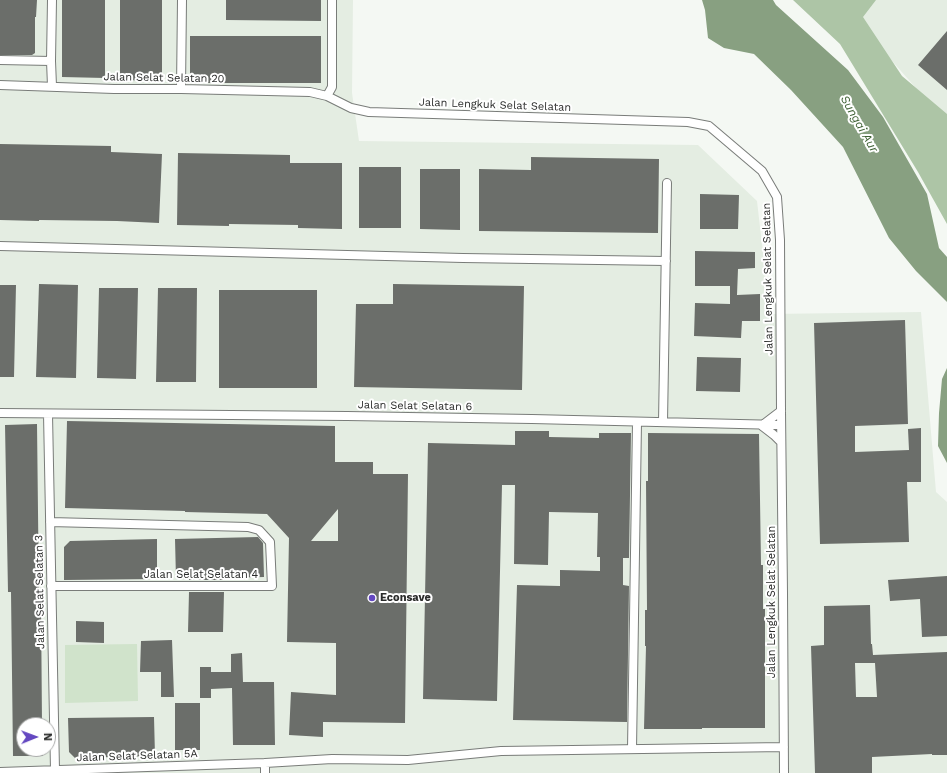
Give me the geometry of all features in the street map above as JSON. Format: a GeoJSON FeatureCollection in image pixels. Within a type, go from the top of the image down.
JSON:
{"type":"FeatureCollection","features":[{"type":"Feature","properties":{"kind":"street"},"geometry":{"type":"LineString","coordinates":[[52,0],[52,86]]}},
{"type":"Feature","properties":{"kind":"street"},"geometry":{"type":"LineString","coordinates":[[181,89],[182,0]]}},
{"type":"Feature","properties":{"kind":"street"},"geometry":{"type":"LineString","coordinates":[[327,96],[332,87],[332,0]]}},
{"type":"Feature","properties":{"kind":"street"},"geometry":{"type":"LineString","coordinates":[[0,60],[51,61]]}},
{"type":"Feature","properties":{"kind":"street","name":"Jalan Selat Selatan 20"},"geometry":{"type":"LineString","coordinates":[[0,85],[114,89],[310,92],[327,96]]}},
{"type":"Feature","properties":{"kind":"street","name":"Jalan Lengkuk Selat Selatan"},"geometry":{"type":"LineString","coordinates":[[327,96],[351,108],[369,112],[688,122],[709,126],[762,171],[778,197],[780,240],[781,442],[784,593],[784,773]]}},
{"type":"Feature","properties":{"kind":"street"},"geometry":{"type":"LineString","coordinates":[[663,422],[667,183]]}},
{"type":"Feature","properties":{"kind":"street"},"geometry":{"type":"LineString","coordinates":[[0,246],[471,258],[666,261]]}},
{"type":"Feature","properties":{"kind":"street"},"geometry":{"type":"LineString","coordinates":[[781,411],[762,424],[781,442]]}},
{"type":"Feature","properties":{"kind":"street","name":"Jalan Selat Selatan 6"},"geometry":{"type":"LineString","coordinates":[[0,414],[355,416],[781,425]]}},
{"type":"Feature","properties":{"kind":"street","name":"Jalan Selat Selatan 3"},"geometry":{"type":"LineString","coordinates":[[48,414],[55,770]]}},
{"type":"Feature","properties":{"kind":"street"},"geometry":{"type":"LineString","coordinates":[[632,749],[637,422]]}},
{"type":"Feature","properties":{"kind":"street","name":"Jalan Selat Selatan 4"},"geometry":{"type":"LineString","coordinates":[[50,522],[248,528],[259,530],[270,542],[272,586],[51,586]]}},
{"type":"Feature","properties":{"kind":"street","name":"Jalan Selat Selatan 5A"},"geometry":{"type":"LineString","coordinates":[[0,772],[216,765],[332,759],[408,760],[501,751],[784,747]]}},
{"type":"Feature","properties":{"kind":"street"},"geometry":{"type":"LineString","coordinates":[[265,763],[265,773]]}},
{"type":"Feature","properties":{"kind":"shaded area"},"geometry":{"type":"Polygon","coordinates":[[[0,0],[353,0],[352,93],[359,141],[698,145],[757,201],[770,314],[921,312],[936,492],[947,502],[947,773],[0,773],[0,0]]]}},
{"type":"Feature","properties":{"kind":"shaded area"},"geometry":{"type":"Polygon","coordinates":[[[793,0],[876,0],[863,17],[902,76],[947,114],[947,224],[918,172],[840,44],[793,0]]]}},
{"type":"Feature","properties":{"kind":"shaded area"},"geometry":{"type":"Polygon","coordinates":[[[838,0],[947,0],[947,123],[838,0]]]}},
{"type":"Feature","properties":{"kind":"shaded area"},"geometry":{"type":"Polygon","coordinates":[[[137,644],[138,701],[65,703],[65,645],[137,644]]]}},
{"type":"Feature","properties":{"kind":"water","name":"Sungai Aur"},"geometry":{"type":"Polygon","coordinates":[[[702,0],[773,0],[776,5],[848,70],[883,117],[927,194],[939,248],[947,257],[947,302],[916,271],[889,238],[843,147],[791,90],[754,54],[724,48],[708,38],[705,10],[702,0]]]}},
{"type":"Feature","properties":{"kind":"water"},"geometry":{"type":"Polygon","coordinates":[[[947,368],[947,463],[938,446],[942,379],[947,368]]]}},
{"type":"Feature","properties":{"kind":"building"},"geometry":{"type":"Polygon","coordinates":[[[0,0],[37,0],[35,17],[35,53],[32,55],[0,55],[0,0]]]}},
{"type":"Feature","properties":{"kind":"building"},"geometry":{"type":"Polygon","coordinates":[[[62,0],[105,0],[105,78],[62,77],[62,0]]]}},
{"type":"Feature","properties":{"kind":"building"},"geometry":{"type":"Polygon","coordinates":[[[120,0],[162,0],[162,81],[120,80],[120,0]]]}},
{"type":"Feature","properties":{"kind":"building"},"geometry":{"type":"Polygon","coordinates":[[[226,0],[321,0],[321,21],[226,20],[226,0]]]}},
{"type":"Feature","properties":{"kind":"building"},"geometry":{"type":"Polygon","coordinates":[[[947,31],[947,90],[918,65],[947,31]]]}},
{"type":"Feature","properties":{"kind":"building"},"geometry":{"type":"Polygon","coordinates":[[[190,36],[321,36],[321,83],[190,83],[190,36]]]}},
{"type":"Feature","properties":{"kind":"building"},"geometry":{"type":"Polygon","coordinates":[[[0,144],[111,146],[111,152],[162,154],[159,223],[117,221],[0,220],[0,144]]]}},
{"type":"Feature","properties":{"kind":"building"},"geometry":{"type":"Polygon","coordinates":[[[178,153],[290,155],[290,163],[342,163],[342,229],[298,228],[298,225],[177,225],[178,153]]]}},
{"type":"Feature","properties":{"kind":"building"},"geometry":{"type":"Polygon","coordinates":[[[531,157],[659,159],[658,233],[479,231],[479,169],[531,170],[531,157]]]}},
{"type":"Feature","properties":{"kind":"building"},"geometry":{"type":"Polygon","coordinates":[[[359,167],[401,167],[401,228],[359,228],[359,167]]]}},
{"type":"Feature","properties":{"kind":"building"},"geometry":{"type":"Polygon","coordinates":[[[420,169],[460,169],[460,230],[420,229],[420,169]]]}},
{"type":"Feature","properties":{"kind":"building"},"geometry":{"type":"Polygon","coordinates":[[[700,194],[739,195],[738,229],[700,229],[700,194]]]}},
{"type":"Feature","properties":{"kind":"building"},"geometry":{"type":"Polygon","coordinates":[[[695,251],[755,252],[755,268],[738,269],[737,295],[760,294],[760,321],[742,321],[741,338],[694,336],[695,303],[730,304],[730,286],[695,286],[695,251]]]}},
{"type":"Feature","properties":{"kind":"building"},"geometry":{"type":"Polygon","coordinates":[[[39,284],[78,285],[76,378],[36,377],[39,284]]]}},
{"type":"Feature","properties":{"kind":"building"},"geometry":{"type":"Polygon","coordinates":[[[393,284],[524,286],[522,390],[354,387],[356,304],[393,304],[393,284]]]}},
{"type":"Feature","properties":{"kind":"building"},"geometry":{"type":"Polygon","coordinates":[[[0,285],[16,285],[14,377],[0,377],[0,285]]]}},
{"type":"Feature","properties":{"kind":"building"},"geometry":{"type":"Polygon","coordinates":[[[99,288],[138,288],[136,379],[97,378],[99,288]]]}},
{"type":"Feature","properties":{"kind":"building"},"geometry":{"type":"Polygon","coordinates":[[[158,288],[197,288],[196,382],[156,382],[158,288]]]}},
{"type":"Feature","properties":{"kind":"building"},"geometry":{"type":"Polygon","coordinates":[[[219,290],[317,290],[317,388],[219,388],[219,290]]]}},
{"type":"Feature","properties":{"kind":"building"},"geometry":{"type":"Polygon","coordinates":[[[905,320],[908,424],[855,426],[855,452],[909,450],[908,429],[921,428],[921,482],[907,482],[909,542],[820,544],[814,323],[905,320]]]}},
{"type":"Feature","properties":{"kind":"building"},"geometry":{"type":"Polygon","coordinates":[[[697,357],[741,358],[740,392],[696,391],[697,357]]]}},
{"type":"Feature","properties":{"kind":"building"},"geometry":{"type":"Polygon","coordinates":[[[67,421],[335,426],[335,462],[373,462],[373,474],[408,474],[405,723],[323,722],[323,737],[289,735],[291,692],[336,695],[336,643],[287,642],[289,538],[267,514],[65,508],[67,421]],[[338,509],[311,541],[338,541],[338,509]]]}},
{"type":"Feature","properties":{"kind":"building"},"geometry":{"type":"Polygon","coordinates":[[[37,424],[42,717],[16,717],[16,756],[13,756],[11,592],[8,592],[5,425],[37,424]]]}},
{"type":"Feature","properties":{"kind":"building"},"geometry":{"type":"Polygon","coordinates":[[[515,431],[549,431],[549,437],[599,438],[599,433],[631,433],[629,558],[623,558],[623,585],[629,586],[627,722],[513,720],[517,585],[560,586],[560,570],[600,571],[600,557],[597,557],[598,513],[549,512],[548,565],[514,564],[515,485],[502,485],[497,701],[423,699],[428,443],[515,445],[515,431]]]}},
{"type":"Feature","properties":{"kind":"building"},"geometry":{"type":"Polygon","coordinates":[[[648,433],[759,434],[761,565],[763,565],[763,609],[765,609],[765,728],[644,729],[646,646],[645,610],[647,610],[646,481],[648,481],[648,433]]]}},
{"type":"Feature","properties":{"kind":"building"},"geometry":{"type":"Polygon","coordinates":[[[258,537],[263,543],[264,577],[225,578],[225,580],[176,579],[175,539],[258,537]]]}},
{"type":"Feature","properties":{"kind":"building"},"geometry":{"type":"Polygon","coordinates":[[[157,539],[157,579],[64,580],[64,547],[70,541],[157,539]]]}},
{"type":"Feature","properties":{"kind":"building"},"geometry":{"type":"Polygon","coordinates":[[[947,576],[947,636],[922,637],[920,599],[890,601],[888,580],[947,576]]]}},
{"type":"Feature","properties":{"kind":"building"},"geometry":{"type":"Polygon","coordinates":[[[189,592],[224,592],[223,632],[188,632],[189,592]]]}},
{"type":"Feature","properties":{"kind":"building"},"geometry":{"type":"Polygon","coordinates":[[[870,605],[871,644],[873,655],[947,652],[947,755],[932,754],[872,757],[872,773],[815,773],[811,646],[824,645],[824,606],[870,605]],[[855,663],[856,697],[877,697],[875,663],[855,663]]]}},
{"type":"Feature","properties":{"kind":"building"},"geometry":{"type":"Polygon","coordinates":[[[76,621],[104,622],[104,643],[76,642],[76,621]]]}},
{"type":"Feature","properties":{"kind":"building"},"geometry":{"type":"Polygon","coordinates":[[[172,640],[174,697],[161,697],[161,672],[140,672],[141,641],[172,640]]]}},
{"type":"Feature","properties":{"kind":"building"},"geometry":{"type":"Polygon","coordinates":[[[242,653],[243,682],[274,682],[275,745],[233,745],[232,688],[211,689],[211,698],[200,698],[200,667],[211,667],[211,672],[231,672],[231,654],[242,653]]]}},
{"type":"Feature","properties":{"kind":"building"},"geometry":{"type":"Polygon","coordinates":[[[175,703],[200,703],[200,750],[175,750],[175,703]]]}},
{"type":"Feature","properties":{"kind":"building"},"geometry":{"type":"Polygon","coordinates":[[[154,717],[155,756],[75,758],[69,752],[68,718],[154,717]]]}},
{"type":"Feature","properties":{"kind":"place","name":"Econsave"},"geometry":{"type":"Point","coordinates":[372,598]}}]}
